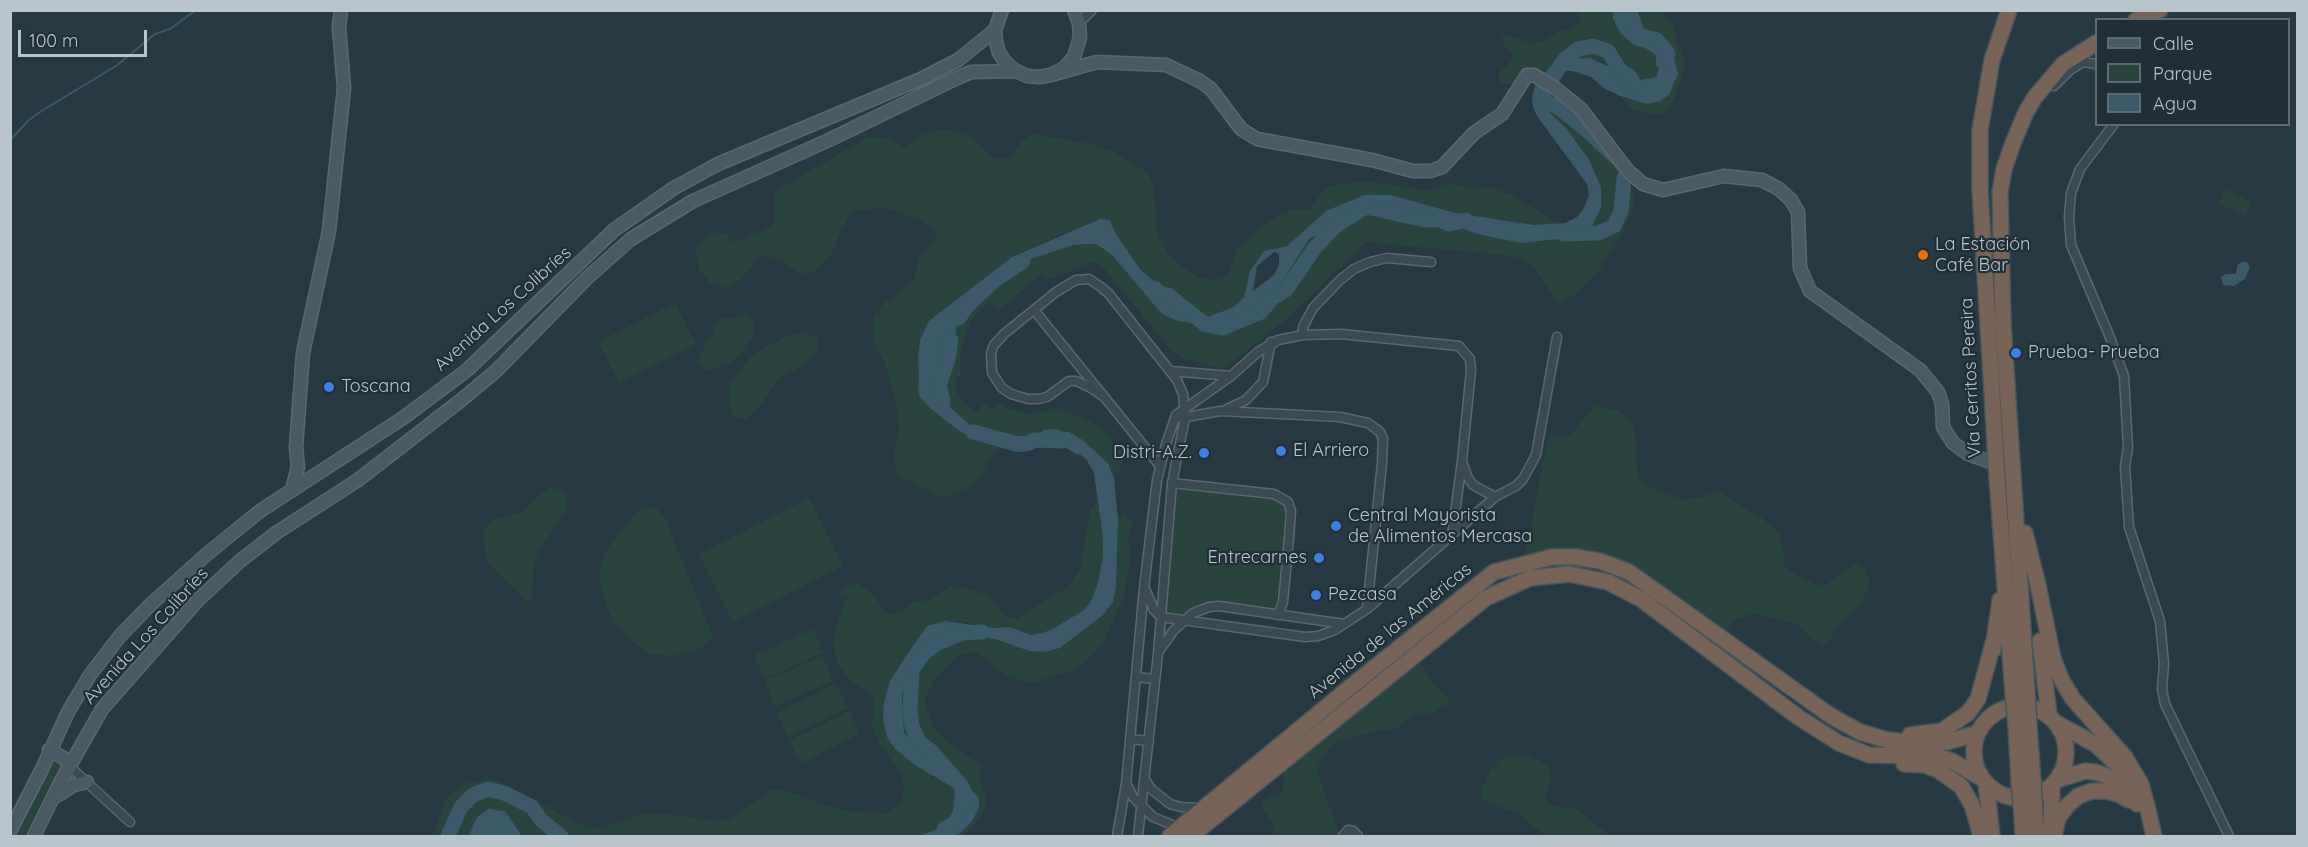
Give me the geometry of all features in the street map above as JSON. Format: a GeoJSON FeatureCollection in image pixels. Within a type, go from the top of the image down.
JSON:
{"type":"FeatureCollection","features":[{"type":"Feature","properties":{"kind":"highway","name":"Vía Cerritos Pereira"},"geometry":{"type":"LineString","coordinates":[[2005,566],[1996,464],[1980,189],[1980,130],[1992,60],[2009,10]]}},
{"type":"Feature","properties":{"kind":"highway"},"geometry":{"type":"LineString","coordinates":[[2141,18],[2160,10]]}},
{"type":"Feature","properties":{"kind":"highway"},"geometry":{"type":"LineString","coordinates":[[2023,837],[2028,816],[2020,692],[2015,492],[2003,323],[2000,192],[2004,169],[2013,143],[2026,112],[2036,96],[2063,64],[2095,43]]}},
{"type":"Feature","properties":{"kind":"highway"},"geometry":{"type":"LineString","coordinates":[[2015,492],[2053,658],[2061,679],[2073,699],[2125,757],[2140,784],[2144,808]]}},
{"type":"Feature","properties":{"kind":"highway","name":"Avenida de las Américas"},"geometry":{"type":"LineString","coordinates":[[1180,834],[1204,807],[1494,572],[1552,557],[1575,557],[1600,561],[1629,572],[1839,721],[1871,736],[1902,743],[1924,744],[1947,742],[1978,734]]}},
{"type":"Feature","properties":{"kind":"highway"},"geometry":{"type":"LineString","coordinates":[[2031,561],[2053,720],[2064,737],[2066,752],[2064,766],[2054,783],[2053,837]]}},
{"type":"Feature","properties":{"kind":"highway"},"geometry":{"type":"LineString","coordinates":[[2005,566],[2020,692]]}},
{"type":"Feature","properties":{"kind":"highway"},"geometry":{"type":"LineString","coordinates":[[1988,719],[1994,640],[2005,566]]}},
{"type":"Feature","properties":{"kind":"highway","name":"Avenida de las Américas"},"geometry":{"type":"LineString","coordinates":[[1180,834],[1207,823],[1486,598],[1530,578],[1569,574],[1608,582],[1641,599],[1798,717],[1839,743],[1869,755],[1936,756],[1952,761],[1985,781]]}},
{"type":"Feature","properties":{"kind":"highway"},"geometry":{"type":"LineString","coordinates":[[1871,736],[1926,734],[1942,731],[1954,724],[1968,713],[1978,699],[1994,640]]}},
{"type":"Feature","properties":{"kind":"highway"},"geometry":{"type":"LineString","coordinates":[[1992,837],[1985,781],[1977,767],[1974,754],[1978,734],[1988,719],[1999,711],[2018,705],[2031,706],[2095,744],[2109,756],[2137,788],[2154,835]]}},
{"type":"Feature","properties":{"kind":"highway"},"geometry":{"type":"LineString","coordinates":[[1869,755],[1902,764],[1925,765],[1953,779],[1961,786],[1972,805],[1981,837]]}},
{"type":"Feature","properties":{"kind":"highway"},"geometry":{"type":"LineString","coordinates":[[1985,781],[2005,795],[2021,798],[2037,795],[2054,783],[2085,771],[2107,776],[2144,808]]}},
{"type":"Feature","properties":{"kind":"highway"},"geometry":{"type":"LineString","coordinates":[[2053,837],[2058,818],[2067,806],[2079,796],[2092,791],[2118,794],[2144,808]]}},
{"type":"Feature","properties":{"kind":"highway"},"geometry":{"type":"LineString","coordinates":[[2028,816],[2037,837]]}},
{"type":"Feature","properties":{"kind":"main road"},"geometry":{"type":"LineString","coordinates":[[292,490],[298,467],[296,447],[303,353],[329,231],[344,88],[339,27],[341,10]]}},
{"type":"Feature","properties":{"kind":"main road"},"geometry":{"type":"LineString","coordinates":[[1002,10],[995,30],[996,42],[999,53],[1016,71]]}},
{"type":"Feature","properties":{"kind":"main road"},"geometry":{"type":"LineString","coordinates":[[1051,75],[1069,63],[1079,44],[1079,23],[1074,10]]}},
{"type":"Feature","properties":{"kind":"main road","name":"Avenida Los Colibríes"},"geometry":{"type":"LineString","coordinates":[[12,823],[42,769],[68,712],[90,675],[120,636],[150,605],[207,554],[260,511],[403,418],[480,360],[614,230],[674,188],[718,164],[921,79],[958,60],[995,30]]}},
{"type":"Feature","properties":{"kind":"main road"},"geometry":{"type":"LineString","coordinates":[[1079,44],[1097,62]]}},
{"type":"Feature","properties":{"kind":"main road"},"geometry":{"type":"LineString","coordinates":[[1051,75],[1097,62],[1166,65],[1200,81],[1211,89],[1241,129],[1257,139],[1372,160],[1413,171],[1431,171],[1442,167],[1474,133],[1503,114],[1527,75],[1534,75],[1581,109],[1628,171],[1643,184],[1663,190],[1724,176],[1762,180],[1779,189],[1791,200],[1798,212],[1800,268],[1810,291],[1920,370],[1938,392],[1943,427],[1953,443],[1968,454],[1996,464]]}},
{"type":"Feature","properties":{"kind":"main road","name":"Avenida Los Colibríes"},"geometry":{"type":"LineString","coordinates":[[34,837],[102,708],[198,600],[240,561],[276,533],[358,480],[496,371],[587,278],[632,239],[693,201],[829,140],[971,72],[1016,71],[1033,76],[1051,75]]}},
{"type":"Feature","properties":{"kind":"main road"},"geometry":{"type":"LineString","coordinates":[[403,418],[414,438]]}},
{"type":"Feature","properties":{"kind":"main road"},"geometry":{"type":"LineString","coordinates":[[298,467],[321,471]]}},
{"type":"Feature","properties":{"kind":"main road"},"geometry":{"type":"LineString","coordinates":[[49,750],[64,758],[70,767]]}},
{"type":"Feature","properties":{"kind":"main road"},"geometry":{"type":"LineString","coordinates":[[52,800],[74,785],[87,782]]}},
{"type":"Feature","properties":{"kind":"street"},"geometry":{"type":"LineString","coordinates":[[1079,23],[1092,10]]}},
{"type":"Feature","properties":{"kind":"street"},"geometry":{"type":"LineString","coordinates":[[2036,96],[2052,88],[2070,70],[2083,62],[2095,64]]}},
{"type":"Feature","properties":{"kind":"street"},"geometry":{"type":"LineString","coordinates":[[2113,126],[2080,170],[2071,193],[2069,217],[2071,246],[2124,376],[2128,448],[2125,466],[2129,527],[2160,621],[2164,664],[2162,688],[2165,704],[2229,837]]}},
{"type":"Feature","properties":{"kind":"street"},"geometry":{"type":"LineString","coordinates":[[1303,335],[1303,327],[1313,308],[1354,269],[1387,258],[1431,262]]}},
{"type":"Feature","properties":{"kind":"street"},"geometry":{"type":"LineString","coordinates":[[1104,397],[1084,384],[1070,381],[1038,399],[1028,399],[1011,393],[996,381],[991,362],[994,345],[1034,310],[1082,278],[1095,282],[1109,294],[1180,387],[1185,414],[1172,483],[1158,654],[1138,837]]}},
{"type":"Feature","properties":{"kind":"street"},"geometry":{"type":"LineString","coordinates":[[1034,310],[1160,466]]}},
{"type":"Feature","properties":{"kind":"street"},"geometry":{"type":"LineString","coordinates":[[1185,414],[1271,342],[1303,335],[1341,334],[1459,346],[1470,359],[1471,370],[1452,536]]}},
{"type":"Feature","properties":{"kind":"street"},"geometry":{"type":"LineString","coordinates":[[1144,588],[1154,610],[1161,617],[1305,637],[1327,634],[1344,624],[1367,609],[1495,497],[1516,486],[1523,479],[1536,454],[1557,337]]}},
{"type":"Feature","properties":{"kind":"street"},"geometry":{"type":"LineString","coordinates":[[1220,411],[1246,400],[1263,382],[1271,342]]}},
{"type":"Feature","properties":{"kind":"street"},"geometry":{"type":"LineString","coordinates":[[1170,371],[1231,376]]}},
{"type":"Feature","properties":{"kind":"street"},"geometry":{"type":"LineString","coordinates":[[1117,837],[1126,784],[1144,588],[1155,499],[1160,466],[1174,418],[1185,414],[1220,411],[1340,417],[1368,423],[1380,432],[1383,439],[1382,463],[1367,609]]}},
{"type":"Feature","properties":{"kind":"street"},"geometry":{"type":"LineString","coordinates":[[1462,461],[1473,485],[1495,497]]}},
{"type":"Feature","properties":{"kind":"street"},"geometry":{"type":"LineString","coordinates":[[1155,499],[1172,483],[1274,494],[1288,502],[1291,510],[1289,538],[1283,602],[1278,615]]}},
{"type":"Feature","properties":{"kind":"street"},"geometry":{"type":"LineString","coordinates":[[1158,654],[1168,636],[1185,620],[1209,607],[1219,606],[1344,624]]}},
{"type":"Feature","properties":{"kind":"street"},"geometry":{"type":"LineString","coordinates":[[1161,617],[1193,614]]}},
{"type":"Feature","properties":{"kind":"street"},"geometry":{"type":"LineString","coordinates":[[1136,677],[1155,679]]}},
{"type":"Feature","properties":{"kind":"street"},"geometry":{"type":"LineString","coordinates":[[1130,739],[1149,741]]}},
{"type":"Feature","properties":{"kind":"street"},"geometry":{"type":"LineString","coordinates":[[70,767],[130,822]]}},
{"type":"Feature","properties":{"kind":"street"},"geometry":{"type":"LineString","coordinates":[[1145,779],[1151,789],[1170,804],[1192,809],[1204,807]]}},
{"type":"Feature","properties":{"kind":"street"},"geometry":{"type":"LineString","coordinates":[[1126,784],[1142,807],[1180,834]]}},
{"type":"Feature","properties":{"kind":"street"},"geometry":{"type":"LineString","coordinates":[[1343,837],[1348,830],[1353,831],[1358,837]]}},
{"type":"Feature","properties":{"kind":"green space"},"geometry":{"type":"Polygon","coordinates":[[[1576,10],[1613,11],[1613,18],[1620,33],[1634,45],[1655,54],[1659,69],[1656,77],[1639,80],[1601,61],[1550,66],[1546,71],[1528,70],[1512,83],[1499,83],[1498,74],[1512,60],[1512,52],[1505,47],[1501,37],[1509,35],[1529,43],[1539,43],[1560,30],[1581,24],[1576,10]]]}},
{"type":"Feature","properties":{"kind":"green space"},"geometry":{"type":"Polygon","coordinates":[[[1631,10],[1665,11],[1661,18],[1669,19],[1675,27],[1676,39],[1684,58],[1685,67],[1674,100],[1662,114],[1643,113],[1630,108],[1620,96],[1633,100],[1678,74],[1638,35],[1631,10]]]}},
{"type":"Feature","properties":{"kind":"green space"},"geometry":{"type":"Polygon","coordinates":[[[1544,86],[1555,88],[1628,171],[1628,180],[1635,197],[1621,236],[1600,269],[1575,294],[1559,304],[1532,265],[1514,256],[1366,242],[1283,322],[1223,369],[1183,358],[1170,349],[1103,267],[1092,262],[1049,279],[1043,273],[999,310],[990,302],[978,312],[970,323],[964,339],[960,358],[960,376],[955,378],[956,391],[964,403],[976,412],[984,404],[994,410],[998,403],[1009,409],[1028,414],[1056,407],[1091,422],[1103,428],[1121,452],[1122,463],[1119,471],[1113,474],[1108,463],[1044,430],[1029,443],[1018,444],[981,435],[950,407],[939,385],[955,342],[957,320],[970,303],[1005,272],[1024,261],[1074,245],[1096,244],[1112,255],[1151,301],[1221,323],[1233,323],[1246,319],[1272,298],[1309,239],[1367,210],[1428,215],[1477,234],[1521,243],[1569,238],[1593,224],[1588,158],[1566,128],[1549,112],[1542,93],[1544,86]]]}},
{"type":"Feature","properties":{"kind":"green space"},"geometry":{"type":"Polygon","coordinates":[[[954,130],[973,138],[994,158],[1010,158],[1023,140],[1035,134],[1091,144],[1113,152],[1147,172],[1154,187],[1157,231],[1167,252],[1197,277],[1216,280],[1226,277],[1238,249],[1262,227],[1294,209],[1309,210],[1325,188],[1347,183],[1368,181],[1429,191],[1450,183],[1467,187],[1494,188],[1514,196],[1559,224],[1534,225],[1455,213],[1391,195],[1314,222],[1287,246],[1277,247],[1250,271],[1244,297],[1234,307],[1205,318],[1177,302],[1140,269],[1116,234],[1110,220],[1100,219],[1093,224],[1057,236],[1012,257],[918,358],[918,389],[931,409],[962,433],[999,446],[973,486],[945,498],[898,476],[893,458],[899,431],[897,407],[885,364],[874,342],[873,317],[884,303],[899,294],[914,279],[919,258],[936,238],[935,231],[922,221],[884,208],[861,210],[851,213],[832,254],[813,273],[798,273],[784,262],[767,255],[758,258],[741,280],[724,288],[711,284],[699,270],[695,253],[705,238],[717,232],[727,234],[732,242],[743,240],[775,223],[774,192],[868,137],[888,139],[904,147],[922,135],[935,131],[954,130]]]}},
{"type":"Feature","properties":{"kind":"green space"},"geometry":{"type":"Polygon","coordinates":[[[2225,189],[2252,202],[2245,216],[2218,204],[2225,189]]]}},
{"type":"Feature","properties":{"kind":"green space"},"geometry":{"type":"Polygon","coordinates":[[[675,303],[696,344],[619,383],[598,342],[675,303]]]}},
{"type":"Feature","properties":{"kind":"green space"},"geometry":{"type":"Polygon","coordinates":[[[745,314],[754,322],[755,333],[738,357],[726,365],[706,371],[699,363],[699,355],[713,334],[717,322],[723,318],[731,319],[745,314]]]}},
{"type":"Feature","properties":{"kind":"green space"},"geometry":{"type":"Polygon","coordinates":[[[804,332],[817,338],[818,349],[803,366],[779,378],[763,402],[746,420],[732,415],[728,400],[731,383],[743,365],[755,353],[769,345],[804,332]]]}},
{"type":"Feature","properties":{"kind":"green space"},"geometry":{"type":"Polygon","coordinates":[[[1596,406],[1617,410],[1630,419],[1635,429],[1637,471],[1643,484],[1683,500],[1702,497],[1714,492],[1724,493],[1737,504],[1761,517],[1779,533],[1784,551],[1784,564],[1788,570],[1817,585],[1827,585],[1837,575],[1856,564],[1865,568],[1870,582],[1862,601],[1835,629],[1831,640],[1822,646],[1808,636],[1798,624],[1754,613],[1735,620],[1721,637],[1611,564],[1524,563],[1548,436],[1564,437],[1572,434],[1584,417],[1596,406]]]}},
{"type":"Feature","properties":{"kind":"green space"},"geometry":{"type":"Polygon","coordinates":[[[1172,483],[1245,490],[1288,502],[1278,615],[1219,606],[1193,613],[1161,617],[1172,483]]]}},
{"type":"Feature","properties":{"kind":"green space"},"geometry":{"type":"Polygon","coordinates":[[[551,488],[563,490],[568,500],[565,513],[534,561],[532,600],[526,602],[486,558],[483,535],[485,527],[494,519],[521,512],[551,488]]]}},
{"type":"Feature","properties":{"kind":"green space"},"geometry":{"type":"Polygon","coordinates":[[[809,498],[843,566],[733,622],[699,554],[809,498]]]}},
{"type":"Feature","properties":{"kind":"green space"},"geometry":{"type":"Polygon","coordinates":[[[1097,501],[1103,555],[1098,583],[1091,601],[1084,610],[1056,627],[1031,635],[1010,627],[995,628],[965,622],[945,621],[928,626],[890,681],[884,702],[883,720],[887,737],[895,749],[933,777],[952,787],[959,795],[960,814],[954,824],[919,836],[522,836],[519,834],[470,833],[470,836],[433,836],[446,799],[463,784],[490,778],[512,787],[571,820],[592,828],[603,828],[639,814],[658,813],[715,821],[731,819],[769,791],[782,789],[833,808],[854,812],[887,813],[900,805],[905,787],[900,773],[877,740],[872,724],[874,695],[852,682],[838,665],[833,646],[835,630],[847,597],[837,596],[844,586],[857,584],[872,593],[887,614],[901,613],[914,601],[927,601],[950,586],[966,588],[990,596],[1005,617],[1018,619],[1070,585],[1080,568],[1090,509],[1097,501]]]}},
{"type":"Feature","properties":{"kind":"green space"},"geometry":{"type":"Polygon","coordinates":[[[645,507],[657,508],[666,521],[714,638],[693,651],[673,656],[649,654],[615,624],[605,604],[600,567],[606,551],[636,512],[645,507]]]}},
{"type":"Feature","properties":{"kind":"green space"},"geometry":{"type":"Polygon","coordinates":[[[1124,515],[1133,523],[1127,538],[1131,553],[1124,597],[1102,645],[1077,670],[1031,683],[1010,677],[975,652],[959,654],[935,678],[924,702],[933,727],[956,749],[983,766],[978,776],[988,803],[964,836],[948,836],[979,798],[960,776],[931,758],[904,733],[902,694],[912,670],[924,653],[948,633],[995,639],[1029,651],[1045,652],[1060,648],[1071,640],[1103,615],[1113,602],[1116,588],[1118,519],[1124,515]]]}},
{"type":"Feature","properties":{"kind":"green space"},"geometry":{"type":"Polygon","coordinates":[[[813,629],[823,653],[765,679],[754,655],[813,629]]]}},
{"type":"Feature","properties":{"kind":"green space"},"geometry":{"type":"Polygon","coordinates":[[[822,656],[833,681],[775,706],[764,681],[822,656]]]}},
{"type":"Feature","properties":{"kind":"green space"},"geometry":{"type":"Polygon","coordinates":[[[1411,659],[1422,665],[1429,679],[1448,697],[1450,704],[1440,706],[1435,713],[1414,713],[1397,728],[1367,733],[1332,744],[1321,760],[1317,771],[1340,836],[1273,836],[1274,825],[1263,810],[1262,804],[1267,797],[1282,794],[1285,759],[1411,659]]]}},
{"type":"Feature","properties":{"kind":"green space"},"geometry":{"type":"Polygon","coordinates":[[[836,684],[848,708],[788,737],[776,713],[836,684]]]}},
{"type":"Feature","properties":{"kind":"green space"},"geometry":{"type":"Polygon","coordinates":[[[849,711],[860,733],[801,764],[789,741],[849,711]]]}},
{"type":"Feature","properties":{"kind":"green space"},"geometry":{"type":"Polygon","coordinates":[[[49,750],[68,762],[34,836],[11,836],[49,750]]]}},
{"type":"Feature","properties":{"kind":"green space"},"geometry":{"type":"Polygon","coordinates":[[[1509,755],[1527,755],[1548,765],[1552,780],[1546,794],[1549,805],[1577,809],[1610,836],[1545,836],[1520,815],[1481,799],[1481,790],[1491,770],[1499,760],[1509,755]]]}},
{"type":"Feature","properties":{"kind":"water"},"geometry":{"type":"Polygon","coordinates":[[[1613,11],[1631,11],[1638,35],[1672,50],[1678,74],[1669,95],[1660,101],[1647,104],[1620,96],[1605,89],[1591,77],[1572,71],[1559,71],[1544,86],[1542,93],[1549,112],[1566,128],[1588,158],[1601,187],[1601,208],[1593,224],[1582,234],[1569,238],[1521,243],[1477,234],[1428,215],[1367,210],[1309,239],[1272,298],[1246,319],[1233,323],[1206,325],[1178,321],[1162,314],[1112,255],[1096,244],[1074,245],[1024,261],[1005,272],[970,303],[957,320],[955,342],[943,370],[940,385],[950,407],[981,435],[1018,444],[1029,443],[1044,430],[1057,429],[1081,439],[1108,463],[1114,478],[1118,519],[1116,588],[1113,602],[1103,615],[1060,648],[1045,652],[1029,651],[995,639],[948,633],[924,653],[912,670],[902,694],[904,733],[931,758],[960,776],[979,798],[979,808],[972,821],[959,834],[919,836],[954,823],[960,814],[961,805],[959,796],[952,787],[918,767],[895,749],[887,737],[883,720],[884,702],[890,681],[908,653],[927,626],[945,621],[995,628],[1010,627],[1031,635],[1056,627],[1084,610],[1091,601],[1098,583],[1103,555],[1094,473],[1086,459],[1062,441],[1051,441],[1029,451],[1016,452],[989,444],[962,433],[931,409],[920,397],[918,358],[920,340],[929,321],[1012,257],[1100,219],[1110,220],[1116,234],[1140,269],[1177,302],[1205,318],[1234,307],[1244,297],[1250,271],[1264,251],[1287,246],[1326,211],[1364,195],[1391,195],[1455,213],[1534,225],[1565,223],[1577,217],[1584,208],[1589,195],[1587,184],[1537,116],[1532,97],[1535,86],[1550,66],[1565,59],[1590,58],[1639,80],[1656,77],[1659,69],[1655,54],[1634,45],[1620,33],[1613,18],[1613,11]],[[1274,252],[1257,266],[1253,291],[1274,275],[1279,265],[1279,254],[1274,252]]]}},
{"type":"Feature","properties":{"kind":"water"},"geometry":{"type":"Polygon","coordinates":[[[2241,262],[2247,262],[2250,267],[2245,279],[2234,286],[2223,285],[2221,277],[2226,274],[2236,274],[2237,266],[2241,262]]]}},
{"type":"Feature","properties":{"kind":"water"},"geometry":{"type":"Polygon","coordinates":[[[488,809],[505,811],[522,836],[470,836],[477,817],[488,809]]]}},
{"type":"Feature","properties":{"kind":"waterway"},"geometry":{"type":"LineString","coordinates":[[10,140],[29,120],[43,110],[116,66],[155,34],[170,29],[196,10]]}},
{"type":"Feature","properties":{"kind":"waterway"},"geometry":{"type":"LineString","coordinates":[[1629,10],[1638,35],[1657,40],[1668,53],[1663,62]]}},
{"type":"Feature","properties":{"kind":"waterway"},"geometry":{"type":"LineString","coordinates":[[1564,234],[1598,233],[1614,226],[1621,211],[1624,178],[1628,171],[1582,126],[1558,107],[1545,102],[1542,93],[1565,59],[1578,49],[1593,46],[1608,51],[1621,72],[1629,76],[1634,83]]}},
{"type":"Feature","properties":{"kind":"waterway"},"geometry":{"type":"LineString","coordinates":[[1154,288],[1161,294],[1168,295],[1206,325],[1222,328],[1261,312],[1272,298],[1286,290],[1314,249],[1326,236],[1337,225],[1366,207],[1425,220],[1440,220],[1449,224],[1466,220]]}},
{"type":"Feature","properties":{"kind":"waterway"},"geometry":{"type":"LineString","coordinates":[[959,318],[967,306],[994,281],[1023,261]]}},
{"type":"Feature","properties":{"kind":"waterway"},"geometry":{"type":"LineString","coordinates":[[943,401],[939,385],[948,360],[951,340]]}},
{"type":"Feature","properties":{"kind":"waterway"},"geometry":{"type":"LineString","coordinates":[[973,432],[1018,444],[1035,440],[1062,441],[1066,439],[1079,447]]}},
{"type":"Feature","properties":{"kind":"waterway"},"geometry":{"type":"LineString","coordinates":[[941,836],[945,828],[954,824],[960,814],[963,788],[932,752],[919,742],[912,726],[910,710],[912,670],[924,653],[938,643],[962,633],[982,632]]}},
{"type":"Feature","properties":{"kind":"waterway"},"geometry":{"type":"LineString","coordinates":[[448,836],[461,807],[473,795],[488,789],[504,793],[532,807],[541,820],[561,836]]}},
{"type":"Feature","properties":{"kind":"place","name":"La Estación Café Bar"},"geometry":{"type":"Point","coordinates":[1923,255]}},
{"type":"Feature","properties":{"kind":"place","name":"Prueba- Prueba"},"geometry":{"type":"Point","coordinates":[2016,353]}},
{"type":"Feature","properties":{"kind":"place","name":"Toscana"},"geometry":{"type":"Point","coordinates":[329,387]}},
{"type":"Feature","properties":{"kind":"place","name":"El Arriero"},"geometry":{"type":"Point","coordinates":[1281,451]}},
{"type":"Feature","properties":{"kind":"place","name":"Distri-A.Z."},"geometry":{"type":"Point","coordinates":[1204,453]}},
{"type":"Feature","properties":{"kind":"place","name":"Central Mayorista de Alimentos Mercasa"},"geometry":{"type":"Point","coordinates":[1336,526]}},
{"type":"Feature","properties":{"kind":"place","name":"Entrecarnes"},"geometry":{"type":"Point","coordinates":[1319,558]}},
{"type":"Feature","properties":{"kind":"place","name":"Pezcasa"},"geometry":{"type":"Point","coordinates":[1316,595]}}]}
